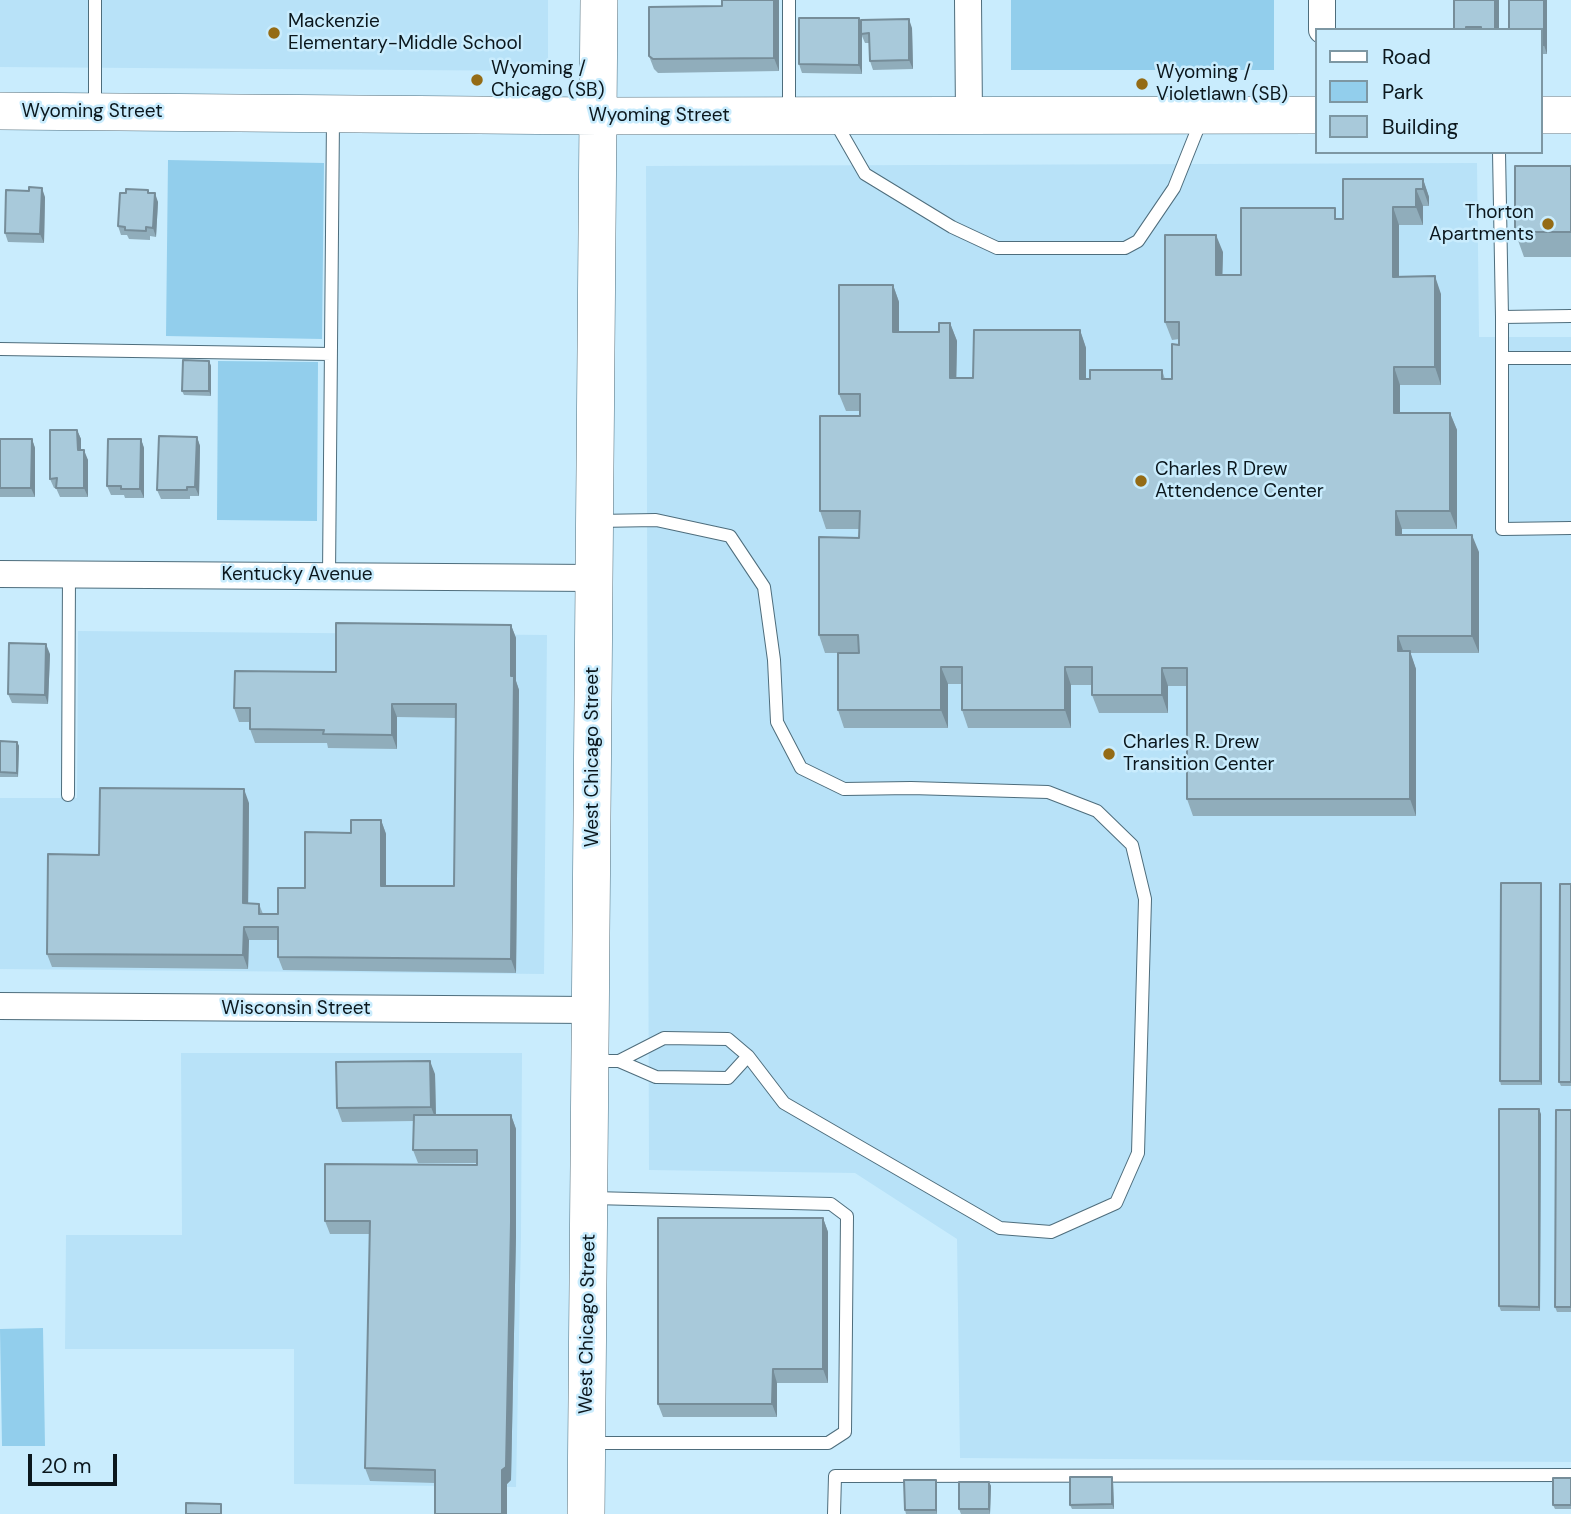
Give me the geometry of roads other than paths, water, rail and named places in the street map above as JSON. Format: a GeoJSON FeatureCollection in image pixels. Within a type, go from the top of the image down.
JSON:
{"type":"FeatureCollection","features":[{"type":"Feature","properties":{"kind":"street","name":"West Chicago Street"},"geometry":{"type":"LineString","coordinates":[[586,1514],[589,1198],[605,1061],[591,1010],[599,0]]}},
{"type":"Feature","properties":{"kind":"street"},"geometry":{"type":"LineString","coordinates":[[968,0],[968,116]]}},
{"type":"Feature","properties":{"kind":"street"},"geometry":{"type":"LineString","coordinates":[[1322,0],[1322,28]]}},
{"type":"Feature","properties":{"kind":"street","name":"Wyoming Street"},"geometry":{"type":"LineString","coordinates":[[0,111],[598,116],[1316,115]]}},
{"type":"Feature","properties":{"kind":"street"},"geometry":{"type":"LineString","coordinates":[[1543,115],[1571,115]]}},
{"type":"Feature","properties":{"kind":"street","name":"Kentucky Avenue"},"geometry":{"type":"LineString","coordinates":[[0,574],[594,578]]}},
{"type":"Feature","properties":{"kind":"street","name":"Wisconsin Street"},"geometry":{"type":"LineString","coordinates":[[0,1006],[591,1010]]}},
{"type":"Feature","properties":{"kind":"lane"},"geometry":{"type":"LineString","coordinates":[[95,0],[95,112]]}},
{"type":"Feature","properties":{"kind":"lane"},"geometry":{"type":"LineString","coordinates":[[789,0],[789,116]]}},
{"type":"Feature","properties":{"kind":"lane"},"geometry":{"type":"LineString","coordinates":[[329,575],[333,114]]}},
{"type":"Feature","properties":{"kind":"lane"},"geometry":{"type":"LineString","coordinates":[[832,116],[864,174],[952,227],[997,248],[1125,248],[1138,241],[1174,188],[1203,116]]}},
{"type":"Feature","properties":{"kind":"lane"},"geometry":{"type":"LineString","coordinates":[[1499,154],[1502,528],[1571,528]]}},
{"type":"Feature","properties":{"kind":"lane"},"geometry":{"type":"LineString","coordinates":[[1502,317],[1571,316]]}},
{"type":"Feature","properties":{"kind":"lane"},"geometry":{"type":"LineString","coordinates":[[0,349],[331,354]]}},
{"type":"Feature","properties":{"kind":"lane"},"geometry":{"type":"LineString","coordinates":[[1502,358],[1571,358]]}},
{"type":"Feature","properties":{"kind":"lane"},"geometry":{"type":"LineString","coordinates":[[595,521],[656,520],[730,536],[764,587],[774,660],[777,722],[801,768],[844,789],[1048,792],[1097,811],[1132,845],[1145,898],[1138,1153],[1116,1202],[1052,1232],[1000,1228],[784,1104],[748,1056],[728,1039],[664,1038],[605,1061]]}},
{"type":"Feature","properties":{"kind":"lane"},"geometry":{"type":"LineString","coordinates":[[68,795],[69,574]]}},
{"type":"Feature","properties":{"kind":"lane"},"geometry":{"type":"LineString","coordinates":[[605,1061],[656,1077],[728,1078],[748,1056]]}},
{"type":"Feature","properties":{"kind":"lane"},"geometry":{"type":"LineString","coordinates":[[587,1443],[828,1443],[845,1432],[847,1216],[831,1204],[589,1198]]}},
{"type":"Feature","properties":{"kind":"lane"},"geometry":{"type":"LineString","coordinates":[[834,1514],[835,1476],[1571,1475]]}},
{"type":"Feature","properties":{"kind":"place","name":"Mackenzie Elementary-Middle School"},"geometry":{"type":"Point","coordinates":[274,33]}},
{"type":"Feature","properties":{"kind":"place","name":"Wyoming / Chicago (SB)"},"geometry":{"type":"Point","coordinates":[477,80]}},
{"type":"Feature","properties":{"kind":"place","name":"Wyoming / Violetlawn (SB)"},"geometry":{"type":"Point","coordinates":[1142,84]}},
{"type":"Feature","properties":{"kind":"place","name":"Thorton Apartments"},"geometry":{"type":"Point","coordinates":[1548,224]}},
{"type":"Feature","properties":{"kind":"place","name":"Charles R Drew Attendence Center"},"geometry":{"type":"Point","coordinates":[1141,481]}},
{"type":"Feature","properties":{"kind":"place","name":"Charles R. Drew Transition Center"},"geometry":{"type":"Point","coordinates":[1109,754]}}]}
